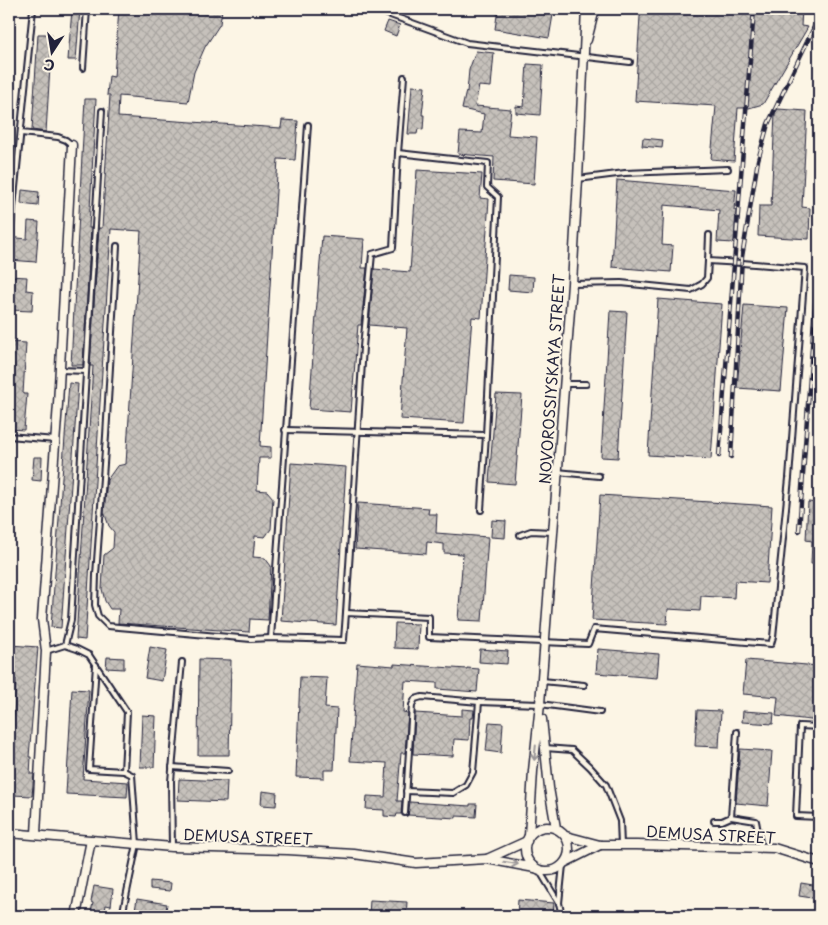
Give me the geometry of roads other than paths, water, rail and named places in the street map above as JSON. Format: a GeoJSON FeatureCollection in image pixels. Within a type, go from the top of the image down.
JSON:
{"type":"FeatureCollection","features":[{"type":"Feature","properties":{"kind":"street","name":"NOVOROSSIYSKAYA STREET"},"geometry":{"type":"LineString","coordinates":[[540,704],[572,284],[586,9]]}},
{"type":"Feature","properties":{"kind":"street","name":"NOVOROSSIYSKAYA STREET"},"geometry":{"type":"LineString","coordinates":[[583,57],[596,9]]}},
{"type":"Feature","properties":{"kind":"street"},"geometry":{"type":"LineString","coordinates":[[36,834],[46,651],[42,620],[60,370],[72,146]]}},
{"type":"Feature","properties":{"kind":"street"},"geometry":{"type":"LineString","coordinates":[[540,704],[549,788],[556,828]]}},
{"type":"Feature","properties":{"kind":"street"},"geometry":{"type":"LineString","coordinates":[[537,869],[528,860],[525,851],[528,838],[540,704]]}},
{"type":"Feature","properties":{"kind":"street"},"geometry":{"type":"LineString","coordinates":[[487,859],[528,838],[532,832],[546,827],[556,828],[566,836],[600,845]]}},
{"type":"Feature","properties":{"kind":"street","name":"DEMUSA STREET"},"geometry":{"type":"LineString","coordinates":[[9,833],[172,847],[354,854],[416,863],[487,859]]}},
{"type":"Feature","properties":{"kind":"street"},"geometry":{"type":"LineString","coordinates":[[564,864],[570,848],[566,836]]}},
{"type":"Feature","properties":{"kind":"street"},"geometry":{"type":"LineString","coordinates":[[76,916],[91,840]]}},
{"type":"Feature","properties":{"kind":"street"},"geometry":{"type":"LineString","coordinates":[[487,859],[544,872],[554,871],[600,845]]}},
{"type":"Feature","properties":{"kind":"street","name":"DEMUSA STREET"},"geometry":{"type":"LineString","coordinates":[[600,845],[774,848],[819,862]]}},
{"type":"Feature","properties":{"kind":"lane"},"geometry":{"type":"LineString","coordinates":[[9,227],[11,227],[33,9]]}},
{"type":"Feature","properties":{"kind":"lane"},"geometry":{"type":"LineString","coordinates":[[83,68],[87,9]]}},
{"type":"Feature","properties":{"kind":"lane"},"geometry":{"type":"LineString","coordinates":[[374,9],[467,43],[630,62]]}},
{"type":"Feature","properties":{"kind":"lane"},"geometry":{"type":"LineString","coordinates":[[117,246],[96,575],[95,605],[98,616],[108,626],[251,639],[344,640],[363,347],[372,254],[393,248],[404,77]]}},
{"type":"Feature","properties":{"kind":"lane"},"geometry":{"type":"LineString","coordinates":[[65,645],[71,620],[102,111]]}},
{"type":"Feature","properties":{"kind":"lane"},"geometry":{"type":"LineString","coordinates":[[270,638],[308,125]]}},
{"type":"Feature","properties":{"kind":"lane"},"geometry":{"type":"LineString","coordinates":[[21,133],[58,137],[66,140],[72,146]]}},
{"type":"Feature","properties":{"kind":"lane"},"geometry":{"type":"LineString","coordinates":[[398,153],[488,162],[487,187],[498,197],[481,510]]}},
{"type":"Feature","properties":{"kind":"lane"},"geometry":{"type":"LineString","coordinates":[[578,179],[625,173],[728,169]]}},
{"type":"Feature","properties":{"kind":"lane"},"geometry":{"type":"LineString","coordinates":[[572,284],[620,283],[691,290],[702,284],[707,278],[709,235]]}},
{"type":"Feature","properties":{"kind":"lane"},"geometry":{"type":"LineString","coordinates":[[346,613],[428,617],[429,637],[588,644],[594,630],[770,644],[773,637],[789,478],[805,268],[708,261]]}},
{"type":"Feature","properties":{"kind":"lane"},"geometry":{"type":"LineString","coordinates":[[60,370],[86,371]]}},
{"type":"Feature","properties":{"kind":"lane"},"geometry":{"type":"LineString","coordinates":[[564,384],[586,384]]}},
{"type":"Feature","properties":{"kind":"lane"},"geometry":{"type":"LineString","coordinates":[[285,430],[486,436]]}},
{"type":"Feature","properties":{"kind":"lane"},"geometry":{"type":"LineString","coordinates":[[9,436],[55,440]]}},
{"type":"Feature","properties":{"kind":"lane"},"geometry":{"type":"LineString","coordinates":[[557,472],[599,476]]}},
{"type":"Feature","properties":{"kind":"lane"},"geometry":{"type":"LineString","coordinates":[[520,535],[531,531],[553,532]]}},
{"type":"Feature","properties":{"kind":"lane"},"geometry":{"type":"LineString","coordinates":[[46,651],[65,645],[89,655],[127,712],[124,770]]}},
{"type":"Feature","properties":{"kind":"lane"},"geometry":{"type":"LineString","coordinates":[[172,847],[171,781],[182,662]]}},
{"type":"Feature","properties":{"kind":"lane"},"geometry":{"type":"LineString","coordinates":[[96,665],[89,769],[124,770],[132,774],[137,844],[122,916]]}},
{"type":"Feature","properties":{"kind":"lane"},"geometry":{"type":"LineString","coordinates":[[542,681],[584,685]]}},
{"type":"Feature","properties":{"kind":"lane"},"geometry":{"type":"LineString","coordinates":[[404,813],[412,705],[415,699],[422,696],[479,702],[540,704],[600,712]]}},
{"type":"Feature","properties":{"kind":"lane"},"geometry":{"type":"LineString","coordinates":[[406,791],[453,793],[466,785],[473,772],[479,702]]}},
{"type":"Feature","properties":{"kind":"lane"},"geometry":{"type":"LineString","coordinates":[[819,727],[800,726],[796,816],[819,817]]}},
{"type":"Feature","properties":{"kind":"lane"},"geometry":{"type":"LineString","coordinates":[[731,817],[737,732]]}},
{"type":"Feature","properties":{"kind":"lane"},"geometry":{"type":"LineString","coordinates":[[545,748],[572,750],[606,786],[620,821],[621,845]]}},
{"type":"Feature","properties":{"kind":"lane"},"geometry":{"type":"LineString","coordinates":[[172,767],[228,772]]}},
{"type":"Feature","properties":{"kind":"lane"},"geometry":{"type":"LineString","coordinates":[[714,821],[722,821],[731,817],[756,821],[761,848]]}},
{"type":"Feature","properties":{"kind":"lane"},"geometry":{"type":"LineString","coordinates":[[559,903],[564,864]]}},
{"type":"Feature","properties":{"kind":"lane"},"geometry":{"type":"LineString","coordinates":[[537,869],[559,903],[562,916]]}},
{"type":"Feature","properties":{"kind":"railway"},"geometry":{"type":"LineString","coordinates":[[719,456],[754,9]]}},
{"type":"Feature","properties":{"kind":"railway"},"geometry":{"type":"LineString","coordinates":[[731,457],[742,257],[758,160],[768,124],[819,19]]}},
{"type":"Feature","properties":{"kind":"railway"},"geometry":{"type":"LineString","coordinates":[[799,531],[819,249]]}}]}
